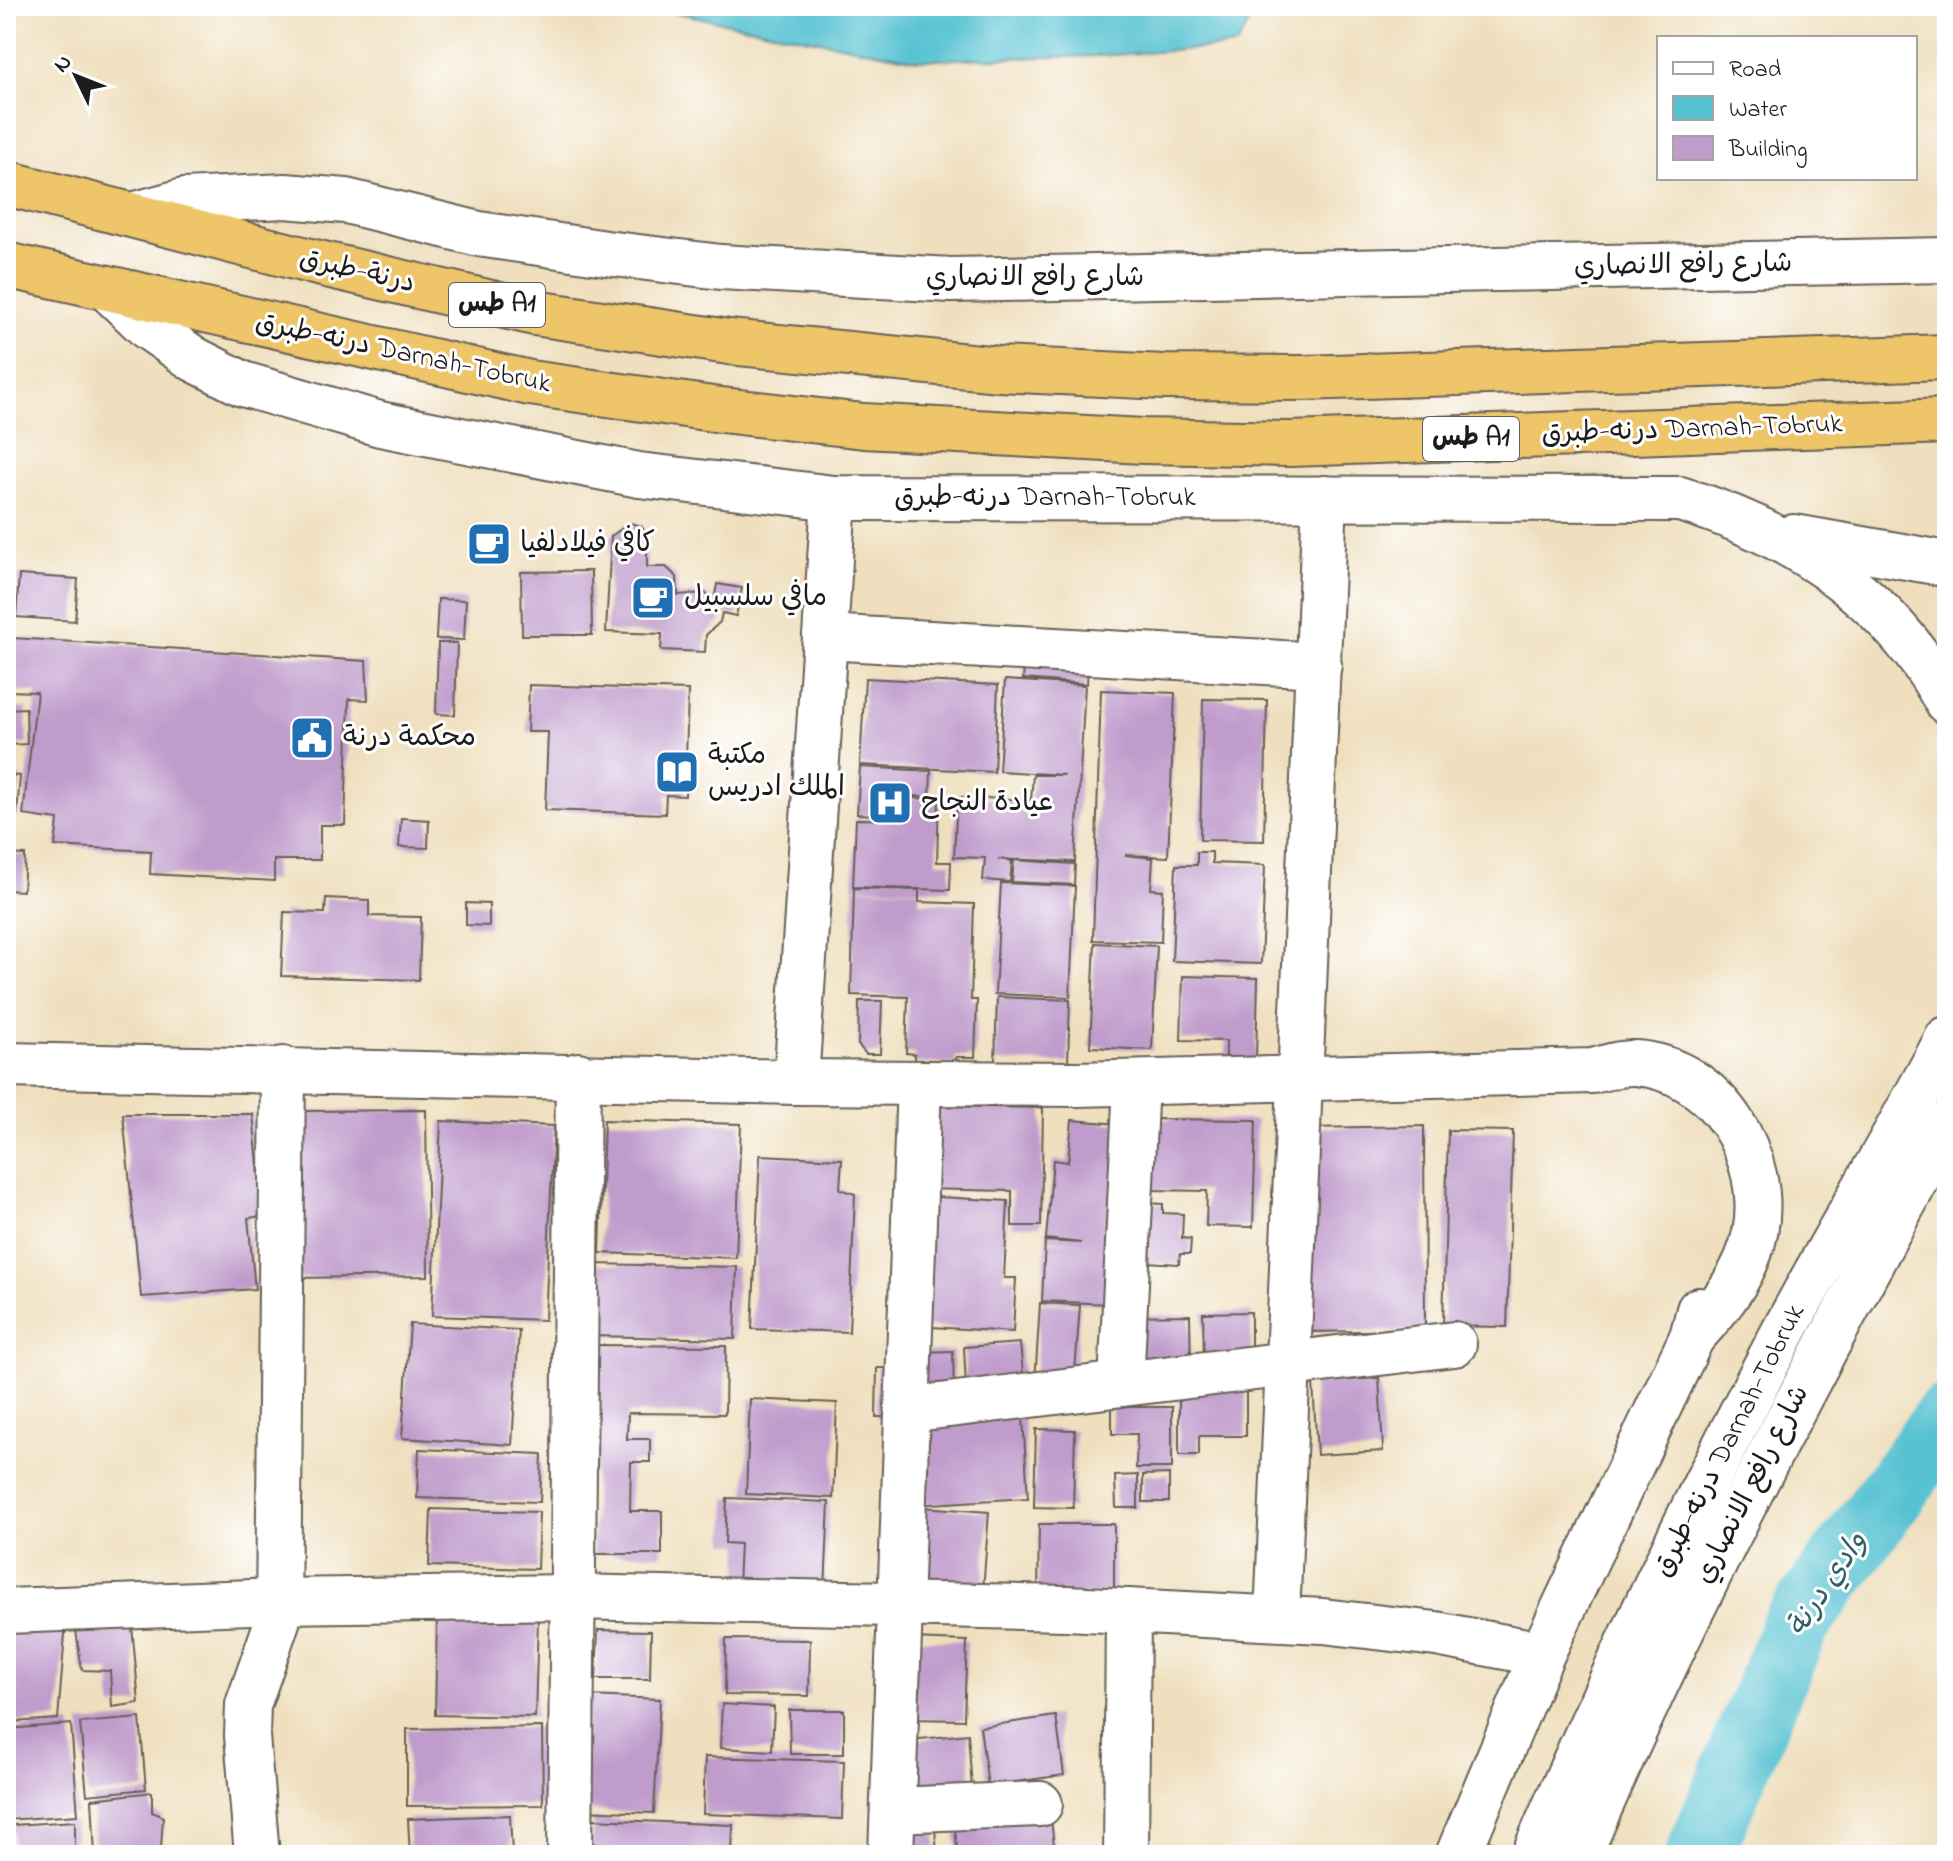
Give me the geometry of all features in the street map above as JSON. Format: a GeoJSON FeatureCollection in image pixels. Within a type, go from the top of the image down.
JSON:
{"type":"FeatureCollection","features":[{"type":"Feature","properties":{"kind":"highway","name":"درنة-طبرق"},"geometry":{"type":"LineString","coordinates":[[6,183],[314,262],[535,313],[729,342],[999,369],[1164,377],[1302,378],[1947,357]]}},
{"type":"Feature","properties":{"kind":"highway","name":"درنه-طبرق Darnah-Tobruk"},"geometry":{"type":"LineString","coordinates":[[6,265],[530,383],[713,409],[864,426],[996,435],[1290,444],[1947,421]]}},
{"type":"Feature","properties":{"kind":"street","name":"شارع رافع الانصاري"},"geometry":{"type":"LineString","coordinates":[[133,215],[184,201],[285,196],[346,201],[479,234],[606,253],[750,269],[951,280],[1944,249]]}},
{"type":"Feature","properties":{"kind":"street","name":"درنه-طبرق Darnah-Tobruk"},"geometry":{"type":"LineString","coordinates":[[108,289],[149,328],[194,359],[243,384],[295,402],[380,424],[639,475],[834,498],[1680,499],[1727,513],[1772,533],[1815,558],[1886,618],[1914,651],[1947,702]]}},
{"type":"Feature","properties":{"kind":"street"},"geometry":{"type":"LineString","coordinates":[[796,1082],[834,498]]}},
{"type":"Feature","properties":{"kind":"street"},"geometry":{"type":"LineString","coordinates":[[1277,1618],[1303,1079],[1325,498]]}},
{"type":"Feature","properties":{"kind":"street"},"geometry":{"type":"LineString","coordinates":[[1772,533],[1947,564]]}},
{"type":"Feature","properties":{"kind":"street"},"geometry":{"type":"LineString","coordinates":[[825,637],[1319,665]]}},
{"type":"Feature","properties":{"kind":"street","name":"درنه-طبرق Darnah-Tobruk"},"geometry":{"type":"LineString","coordinates":[[1534,1855],[1574,1762],[1707,1482],[1781,1336],[1947,1039]]}},
{"type":"Feature","properties":{"kind":"street"},"geometry":{"type":"LineString","coordinates":[[6,1065],[919,1083],[1136,1083],[1592,1071],[1681,1107],[1701,1123],[1727,1166],[1732,1217],[1692,1337],[1542,1654],[1458,1855]]}},
{"type":"Feature","properties":{"kind":"street"},"geometry":{"type":"LineString","coordinates":[[257,1855],[247,1736],[248,1705],[273,1640],[277,1601],[283,1069]]}},
{"type":"Feature","properties":{"kind":"street"},"geometry":{"type":"LineString","coordinates":[[570,1855],[578,1075]]}},
{"type":"Feature","properties":{"kind":"street"},"geometry":{"type":"LineString","coordinates":[[891,1855],[919,1083]]}},
{"type":"Feature","properties":{"kind":"street"},"geometry":{"type":"LineString","coordinates":[[1121,1384],[1136,1083]]}},
{"type":"Feature","properties":{"kind":"street","name":"شارع رافع الانصاري"},"geometry":{"type":"LineString","coordinates":[[1579,1855],[1679,1632],[1745,1499],[1947,1124]]}},
{"type":"Feature","properties":{"kind":"street"},"geometry":{"type":"LineString","coordinates":[[907,1410],[1454,1344]]}},
{"type":"Feature","properties":{"kind":"street"},"geometry":{"type":"LineString","coordinates":[[6,1611],[277,1601],[572,1597],[900,1604],[1277,1618],[1436,1634],[1542,1654]]}},
{"type":"Feature","properties":{"kind":"street"},"geometry":{"type":"LineString","coordinates":[[1126,1855],[1128,1611]]}},
{"type":"Feature","properties":{"kind":"street"},"geometry":{"type":"LineString","coordinates":[[893,1810],[1040,1804]]}},
{"type":"Feature","properties":{"kind":"water"},"geometry":{"type":"Polygon","coordinates":[[[641,6],[1259,6],[1236,46],[1100,56],[917,60],[641,6]]]}},
{"type":"Feature","properties":{"kind":"building"},"geometry":{"type":"Polygon","coordinates":[[[630,523],[641,526],[647,534],[647,567],[666,567],[677,577],[678,595],[705,593],[714,601],[717,584],[742,588],[736,616],[722,613],[720,622],[706,635],[705,652],[661,650],[662,634],[606,632],[611,536],[630,523]]]}},
{"type":"Feature","properties":{"kind":"building"},"geometry":{"type":"Polygon","coordinates":[[[591,571],[592,635],[522,635],[521,572],[591,571]]]}},
{"type":"Feature","properties":{"kind":"building"},"geometry":{"type":"Polygon","coordinates":[[[19,575],[78,579],[75,621],[16,617],[19,575]]]}},
{"type":"Feature","properties":{"kind":"building"},"geometry":{"type":"Polygon","coordinates":[[[438,599],[466,600],[464,640],[436,639],[438,599]]]}},
{"type":"Feature","properties":{"kind":"building"},"geometry":{"type":"Polygon","coordinates":[[[13,638],[366,661],[368,700],[349,699],[345,825],[320,825],[320,860],[274,860],[274,881],[150,874],[151,851],[55,846],[58,820],[23,815],[37,692],[8,691],[13,638]]]}},
{"type":"Feature","properties":{"kind":"building"},"geometry":{"type":"Polygon","coordinates":[[[438,643],[457,643],[455,715],[436,714],[438,643]]]}},
{"type":"Feature","properties":{"kind":"building"},"geometry":{"type":"Polygon","coordinates":[[[1025,659],[1088,665],[1087,684],[1023,679],[1025,659]]]}},
{"type":"Feature","properties":{"kind":"building"},"geometry":{"type":"Polygon","coordinates":[[[865,678],[998,685],[994,772],[860,765],[865,678]]]}},
{"type":"Feature","properties":{"kind":"building"},"geometry":{"type":"Polygon","coordinates":[[[1005,680],[1085,685],[1075,862],[998,859],[1012,861],[1010,882],[983,880],[985,858],[954,857],[957,797],[1031,800],[1033,775],[1064,775],[999,771],[1005,680]]]}},
{"type":"Feature","properties":{"kind":"building"},"geometry":{"type":"Polygon","coordinates":[[[529,685],[688,690],[685,796],[666,795],[665,814],[545,810],[548,732],[527,732],[529,685]]]}},
{"type":"Feature","properties":{"kind":"building"},"geometry":{"type":"Polygon","coordinates":[[[1101,690],[1175,693],[1168,857],[1125,855],[1153,858],[1151,889],[1163,890],[1161,942],[1093,940],[1101,690]]]}},
{"type":"Feature","properties":{"kind":"building"},"geometry":{"type":"Polygon","coordinates":[[[1203,699],[1267,700],[1264,841],[1200,840],[1203,699]]]}},
{"type":"Feature","properties":{"kind":"building"},"geometry":{"type":"Polygon","coordinates":[[[26,708],[27,744],[6,745],[6,709],[26,708]]]}},
{"type":"Feature","properties":{"kind":"building"},"geometry":{"type":"Polygon","coordinates":[[[860,767],[931,771],[930,797],[896,795],[895,816],[857,814],[860,767]]]}},
{"type":"Feature","properties":{"kind":"building"},"geometry":{"type":"Polygon","coordinates":[[[6,775],[20,776],[17,815],[6,814],[6,775]]]}},
{"type":"Feature","properties":{"kind":"building"},"geometry":{"type":"Polygon","coordinates":[[[910,798],[939,799],[937,862],[951,862],[950,890],[853,887],[856,819],[909,820],[910,798]]]}},
{"type":"Feature","properties":{"kind":"building"},"geometry":{"type":"Polygon","coordinates":[[[401,818],[429,820],[428,848],[399,847],[401,818]]]}},
{"type":"Feature","properties":{"kind":"building"},"geometry":{"type":"Polygon","coordinates":[[[1197,852],[1212,852],[1212,863],[1265,865],[1261,964],[1172,961],[1176,865],[1197,865],[1197,852]]]}},
{"type":"Feature","properties":{"kind":"building"},"geometry":{"type":"Polygon","coordinates":[[[6,854],[25,855],[23,891],[6,890],[6,854]]]}},
{"type":"Feature","properties":{"kind":"building"},"geometry":{"type":"Polygon","coordinates":[[[1014,860],[1075,864],[1074,885],[1012,882],[1014,860]]]}},
{"type":"Feature","properties":{"kind":"building"},"geometry":{"type":"Polygon","coordinates":[[[1001,883],[1075,886],[1070,997],[995,994],[1001,883]]]}},
{"type":"Feature","properties":{"kind":"building"},"geometry":{"type":"Polygon","coordinates":[[[854,888],[919,890],[919,902],[974,904],[971,1000],[977,1000],[975,1057],[956,1057],[955,1064],[915,1063],[915,1054],[906,1053],[908,997],[851,995],[854,888]]]}},
{"type":"Feature","properties":{"kind":"building"},"geometry":{"type":"Polygon","coordinates":[[[326,898],[369,900],[369,916],[421,917],[419,980],[281,976],[284,912],[325,913],[326,898]]]}},
{"type":"Feature","properties":{"kind":"building"},"geometry":{"type":"Polygon","coordinates":[[[466,903],[489,904],[489,926],[466,925],[466,903]]]}},
{"type":"Feature","properties":{"kind":"building"},"geometry":{"type":"Polygon","coordinates":[[[1095,943],[1157,946],[1152,1050],[1090,1047],[1095,943]]]}},
{"type":"Feature","properties":{"kind":"building"},"geometry":{"type":"Polygon","coordinates":[[[1183,976],[1258,978],[1256,1061],[1226,1060],[1226,1041],[1181,1040],[1183,976]]]}},
{"type":"Feature","properties":{"kind":"building"},"geometry":{"type":"Polygon","coordinates":[[[997,997],[1070,1000],[1068,1063],[995,1062],[997,997]]]}},
{"type":"Feature","properties":{"kind":"building"},"geometry":{"type":"Polygon","coordinates":[[[859,1001],[882,1001],[880,1054],[866,1054],[858,1045],[859,1001]]]}},
{"type":"Feature","properties":{"kind":"building"},"geometry":{"type":"Polygon","coordinates":[[[938,1106],[1043,1108],[1041,1226],[1012,1226],[1012,1191],[921,1189],[938,1106]]]}},
{"type":"Feature","properties":{"kind":"building"},"geometry":{"type":"Polygon","coordinates":[[[426,1110],[428,1276],[296,1278],[304,1111],[426,1110]]]}},
{"type":"Feature","properties":{"kind":"building"},"geometry":{"type":"Polygon","coordinates":[[[123,1114],[253,1114],[263,1216],[248,1218],[255,1289],[141,1297],[123,1114]]]}},
{"type":"Feature","properties":{"kind":"building"},"geometry":{"type":"Polygon","coordinates":[[[1153,1119],[1256,1120],[1253,1227],[1206,1226],[1207,1191],[1152,1190],[1153,1119]]]}},
{"type":"Feature","properties":{"kind":"building"},"geometry":{"type":"Polygon","coordinates":[[[604,1120],[741,1124],[736,1258],[600,1253],[604,1120]]]}},
{"type":"Feature","properties":{"kind":"building"},"geometry":{"type":"Polygon","coordinates":[[[1072,1120],[1119,1124],[1111,1304],[1042,1301],[1045,1241],[1081,1243],[1046,1239],[1053,1160],[1068,1162],[1072,1120]]]}},
{"type":"Feature","properties":{"kind":"building"},"geometry":{"type":"Polygon","coordinates":[[[441,1121],[554,1126],[545,1320],[432,1316],[441,1121]]]}},
{"type":"Feature","properties":{"kind":"building"},"geometry":{"type":"Polygon","coordinates":[[[1424,1126],[1425,1330],[1307,1332],[1306,1128],[1424,1126]]]}},
{"type":"Feature","properties":{"kind":"building"},"geometry":{"type":"Polygon","coordinates":[[[1448,1130],[1513,1131],[1507,1327],[1443,1326],[1448,1130]]]}},
{"type":"Feature","properties":{"kind":"building"},"geometry":{"type":"Polygon","coordinates":[[[760,1155],[842,1159],[840,1189],[855,1194],[849,1332],[752,1329],[760,1155]]]}},
{"type":"Feature","properties":{"kind":"building"},"geometry":{"type":"Polygon","coordinates":[[[922,1196],[1008,1201],[1004,1278],[1016,1278],[1013,1332],[915,1326],[922,1196]]]}},
{"type":"Feature","properties":{"kind":"building"},"geometry":{"type":"Polygon","coordinates":[[[1133,1202],[1163,1204],[1163,1213],[1183,1214],[1182,1238],[1191,1239],[1190,1254],[1180,1254],[1179,1264],[1130,1261],[1133,1202]]]}},
{"type":"Feature","properties":{"kind":"building"},"geometry":{"type":"Polygon","coordinates":[[[591,1264],[737,1267],[735,1339],[589,1336],[591,1264]]]}},
{"type":"Feature","properties":{"kind":"building"},"geometry":{"type":"Polygon","coordinates":[[[1040,1303],[1080,1305],[1074,1386],[1035,1383],[1040,1303]]]}},
{"type":"Feature","properties":{"kind":"building"},"geometry":{"type":"Polygon","coordinates":[[[1251,1312],[1251,1360],[1204,1360],[1203,1313],[1251,1312]]]}},
{"type":"Feature","properties":{"kind":"building"},"geometry":{"type":"Polygon","coordinates":[[[1190,1315],[1191,1373],[1136,1375],[1135,1316],[1190,1315]]]}},
{"type":"Feature","properties":{"kind":"building"},"geometry":{"type":"Polygon","coordinates":[[[410,1324],[519,1330],[512,1445],[402,1438],[410,1324]]]}},
{"type":"Feature","properties":{"kind":"building"},"geometry":{"type":"Polygon","coordinates":[[[1020,1343],[1024,1385],[966,1389],[964,1347],[1020,1343]]]}},
{"type":"Feature","properties":{"kind":"building"},"geometry":{"type":"Polygon","coordinates":[[[597,1345],[726,1346],[725,1414],[628,1413],[627,1439],[650,1439],[650,1462],[631,1462],[630,1511],[662,1511],[662,1554],[593,1554],[597,1345]]]}},
{"type":"Feature","properties":{"kind":"building"},"geometry":{"type":"Polygon","coordinates":[[[953,1351],[954,1396],[920,1397],[919,1352],[953,1351]]]}},
{"type":"Feature","properties":{"kind":"building"},"geometry":{"type":"Polygon","coordinates":[[[877,1368],[897,1368],[898,1417],[876,1417],[877,1368]]]}},
{"type":"Feature","properties":{"kind":"building"},"geometry":{"type":"Polygon","coordinates":[[[1379,1378],[1383,1451],[1317,1455],[1313,1382],[1379,1378]]]}},
{"type":"Feature","properties":{"kind":"building"},"geometry":{"type":"Polygon","coordinates":[[[1246,1390],[1246,1436],[1199,1436],[1199,1455],[1179,1455],[1179,1391],[1246,1390]]]}},
{"type":"Feature","properties":{"kind":"building"},"geometry":{"type":"Polygon","coordinates":[[[750,1399],[837,1403],[833,1498],[746,1494],[750,1399]]]}},
{"type":"Feature","properties":{"kind":"building"},"geometry":{"type":"Polygon","coordinates":[[[1112,1407],[1172,1407],[1172,1468],[1136,1468],[1137,1434],[1112,1434],[1112,1407]]]}},
{"type":"Feature","properties":{"kind":"building"},"geometry":{"type":"Polygon","coordinates":[[[1023,1417],[1028,1498],[915,1505],[910,1424],[1023,1417]]]}},
{"type":"Feature","properties":{"kind":"building"},"geometry":{"type":"Polygon","coordinates":[[[1036,1429],[1075,1430],[1073,1508],[1034,1507],[1036,1429]]]}},
{"type":"Feature","properties":{"kind":"building"},"geometry":{"type":"Polygon","coordinates":[[[419,1449],[542,1454],[540,1502],[417,1498],[419,1449]]]}},
{"type":"Feature","properties":{"kind":"building"},"geometry":{"type":"Polygon","coordinates":[[[1169,1474],[1169,1502],[1143,1502],[1143,1475],[1169,1474]]]}},
{"type":"Feature","properties":{"kind":"building"},"geometry":{"type":"Polygon","coordinates":[[[1138,1475],[1138,1508],[1116,1508],[1115,1476],[1138,1475]]]}},
{"type":"Feature","properties":{"kind":"building"},"geometry":{"type":"Polygon","coordinates":[[[727,1498],[829,1502],[825,1590],[738,1586],[740,1544],[725,1543],[727,1498]]]}},
{"type":"Feature","properties":{"kind":"building"},"geometry":{"type":"Polygon","coordinates":[[[922,1507],[989,1512],[983,1590],[915,1585],[922,1507]]]}},
{"type":"Feature","properties":{"kind":"building"},"geometry":{"type":"Polygon","coordinates":[[[431,1509],[539,1512],[537,1569],[429,1566],[431,1509]]]}},
{"type":"Feature","properties":{"kind":"building"},"geometry":{"type":"Polygon","coordinates":[[[1039,1524],[1114,1524],[1114,1594],[1038,1594],[1039,1524]]]}},
{"type":"Feature","properties":{"kind":"building"},"geometry":{"type":"Polygon","coordinates":[[[437,1617],[538,1619],[535,1717],[435,1715],[437,1617]]]}},
{"type":"Feature","properties":{"kind":"building"},"geometry":{"type":"Polygon","coordinates":[[[66,1622],[58,1719],[12,1722],[6,1627],[66,1622]]]}},
{"type":"Feature","properties":{"kind":"building"},"geometry":{"type":"Polygon","coordinates":[[[132,1626],[139,1703],[112,1707],[110,1671],[82,1670],[76,1631],[132,1626]]]}},
{"type":"Feature","properties":{"kind":"building"},"geometry":{"type":"Polygon","coordinates":[[[598,1630],[651,1631],[650,1679],[596,1679],[598,1630]]]}},
{"type":"Feature","properties":{"kind":"building"},"geometry":{"type":"Polygon","coordinates":[[[726,1639],[810,1640],[809,1696],[725,1695],[726,1639]]]}},
{"type":"Feature","properties":{"kind":"building"},"geometry":{"type":"Polygon","coordinates":[[[909,1639],[967,1641],[964,1720],[907,1719],[909,1639]]]}},
{"type":"Feature","properties":{"kind":"building"},"geometry":{"type":"Polygon","coordinates":[[[588,1696],[660,1699],[654,1813],[582,1810],[588,1696]]]}},
{"type":"Feature","properties":{"kind":"building"},"geometry":{"type":"Polygon","coordinates":[[[722,1704],[774,1707],[772,1751],[720,1748],[722,1704]]]}},
{"type":"Feature","properties":{"kind":"building"},"geometry":{"type":"Polygon","coordinates":[[[789,1710],[844,1710],[844,1754],[790,1754],[789,1710]]]}},
{"type":"Feature","properties":{"kind":"building"},"geometry":{"type":"Polygon","coordinates":[[[1056,1716],[1064,1775],[988,1786],[980,1727],[1056,1716]]]}},
{"type":"Feature","properties":{"kind":"building"},"geometry":{"type":"Polygon","coordinates":[[[140,1718],[146,1789],[87,1795],[80,1723],[140,1718]]]}},
{"type":"Feature","properties":{"kind":"building"},"geometry":{"type":"Polygon","coordinates":[[[71,1724],[78,1815],[6,1820],[6,1729],[71,1724]]]}},
{"type":"Feature","properties":{"kind":"building"},"geometry":{"type":"Polygon","coordinates":[[[542,1727],[543,1805],[407,1806],[407,1729],[542,1727]]]}},
{"type":"Feature","properties":{"kind":"building"},"geometry":{"type":"Polygon","coordinates":[[[968,1734],[972,1789],[906,1796],[901,1741],[968,1734]]]}},
{"type":"Feature","properties":{"kind":"building"},"geometry":{"type":"Polygon","coordinates":[[[705,1757],[844,1761],[842,1819],[703,1814],[705,1757]]]}},
{"type":"Feature","properties":{"kind":"building"},"geometry":{"type":"Polygon","coordinates":[[[152,1792],[152,1812],[163,1817],[161,1848],[148,1855],[95,1855],[92,1799],[152,1792]]]}},
{"type":"Feature","properties":{"kind":"building"},"geometry":{"type":"Polygon","coordinates":[[[1050,1810],[1055,1855],[958,1855],[954,1821],[1050,1810]]]}},
{"type":"Feature","properties":{"kind":"building"},"geometry":{"type":"Polygon","coordinates":[[[510,1815],[512,1855],[410,1855],[408,1819],[510,1815]]]}},
{"type":"Feature","properties":{"kind":"building"},"geometry":{"type":"Polygon","coordinates":[[[593,1819],[733,1825],[732,1855],[591,1855],[593,1819]]]}},
{"type":"Feature","properties":{"kind":"building"},"geometry":{"type":"Polygon","coordinates":[[[75,1821],[75,1849],[82,1849],[82,1855],[14,1855],[13,1825],[75,1821]]]}},
{"type":"Feature","properties":{"kind":"building"},"geometry":{"type":"Polygon","coordinates":[[[935,1828],[937,1855],[906,1855],[905,1831],[935,1828]]]}},
{"type":"Feature","properties":{"kind":"waterway","name":"وادي درنة"},"geometry":{"type":"LineString","coordinates":[[1699,1855],[1796,1624],[1947,1418]]}},
{"type":"Feature","properties":{"kind":"place","name":"كافي فيلادلفيا"},"geometry":{"type":"Point","coordinates":[489,544]}},
{"type":"Feature","properties":{"kind":"place","name":"مافي سلسبيل"},"geometry":{"type":"Point","coordinates":[653,598]}},
{"type":"Feature","properties":{"kind":"place","name":"محكمة درنة"},"geometry":{"type":"Point","coordinates":[312,738]}},
{"type":"Feature","properties":{"kind":"place","name":"مكتبة الملك ادريس"},"geometry":{"type":"Point","coordinates":[677,772]}},
{"type":"Feature","properties":{"kind":"place","name":"عيادة النجاح"},"geometry":{"type":"Point","coordinates":[890,803]}}]}
